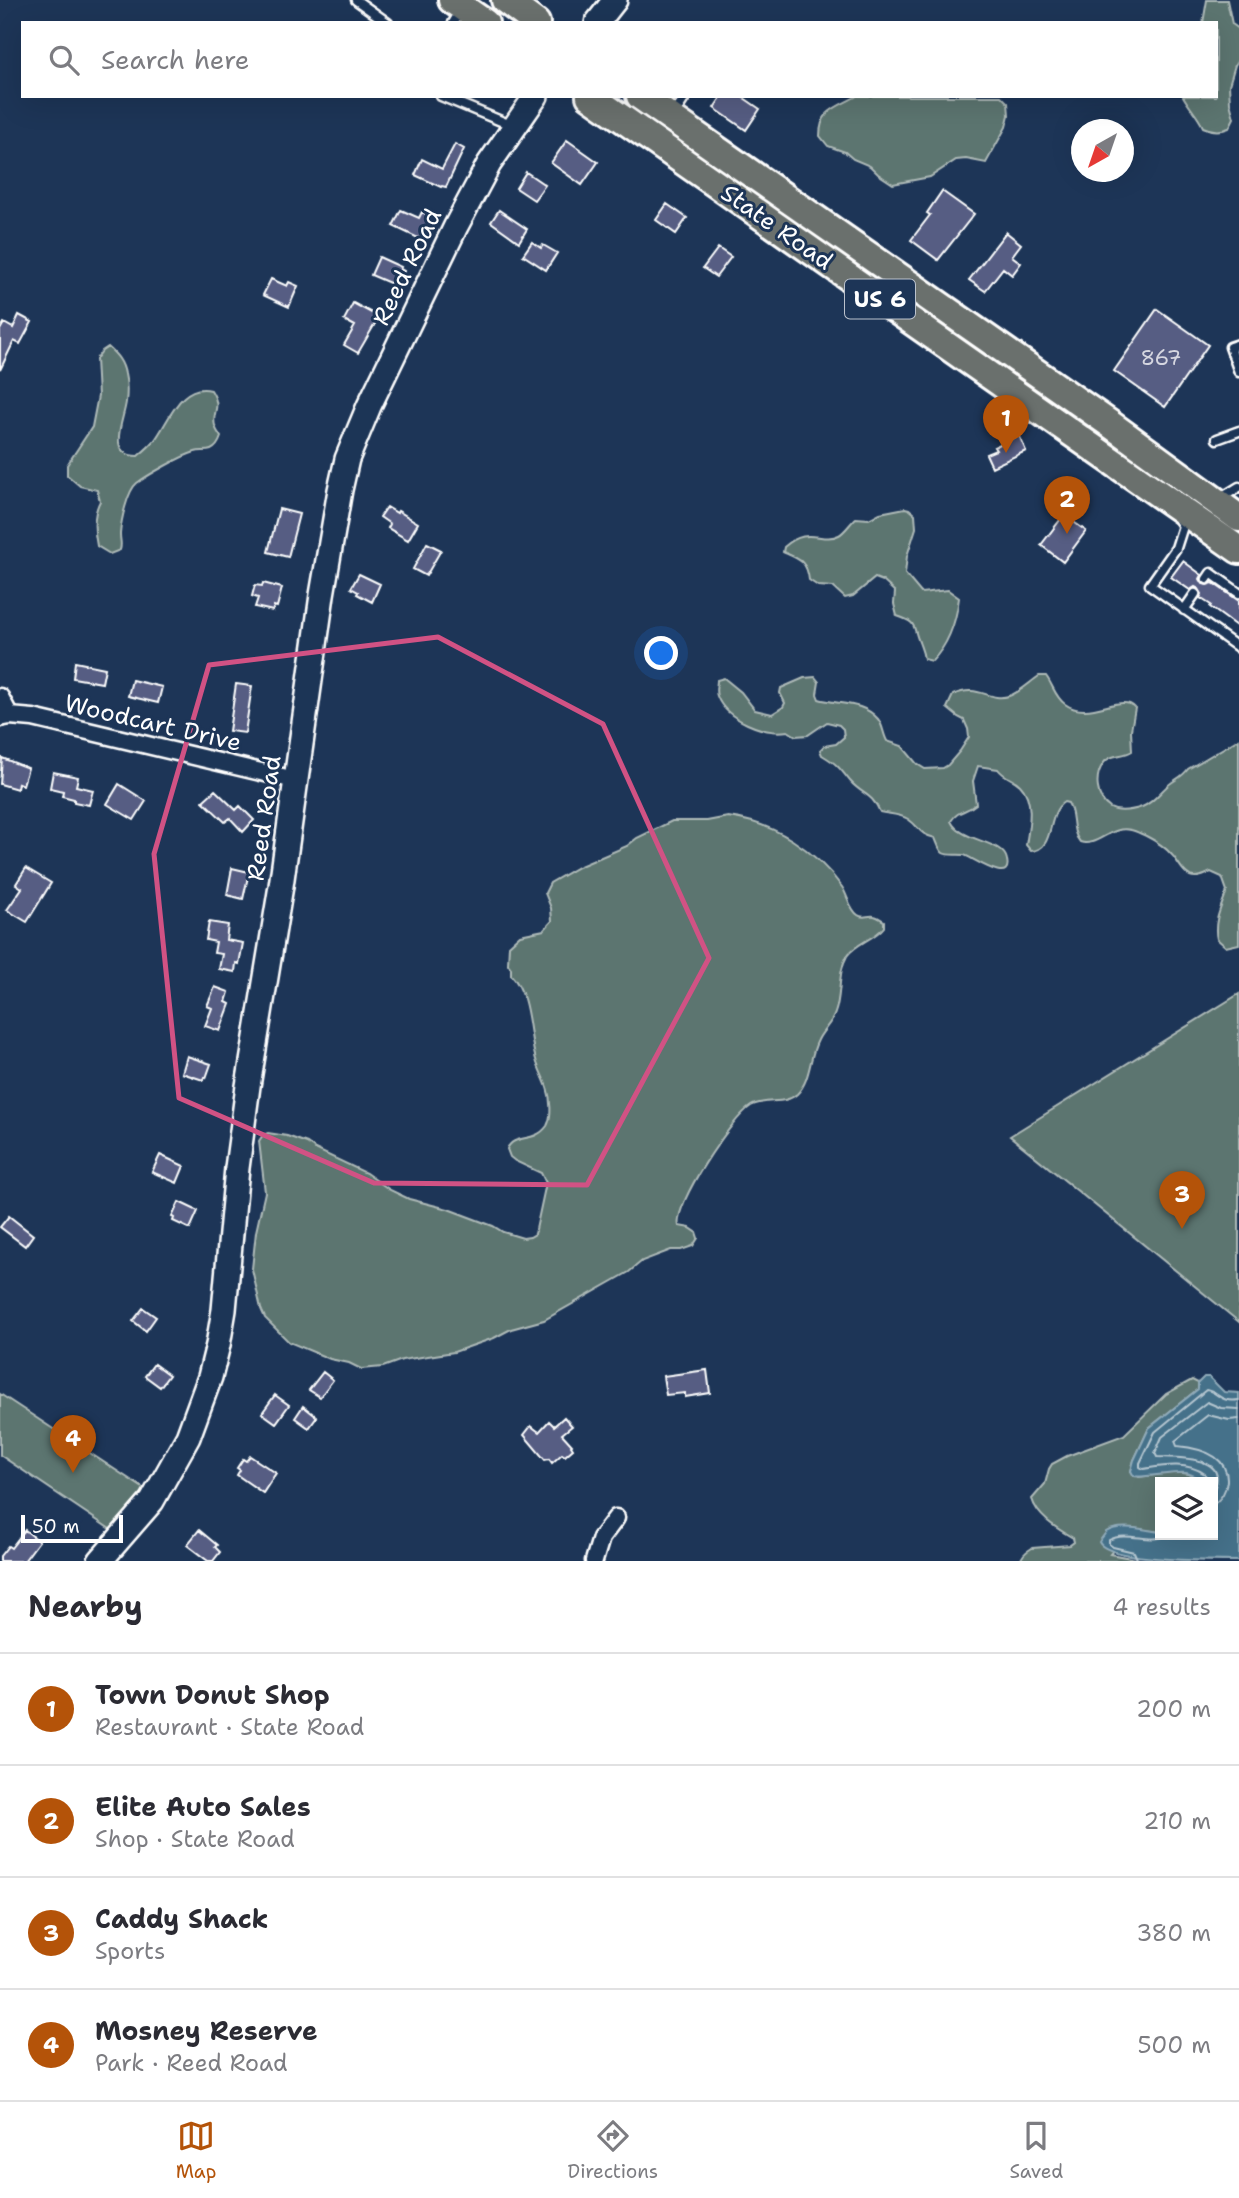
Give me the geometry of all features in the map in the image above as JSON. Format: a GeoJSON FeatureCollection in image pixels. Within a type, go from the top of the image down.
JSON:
{"type":"FeatureCollection","features":[{"type":"Feature","properties":{"kind":"main road"},"geometry":{"type":"LineString","coordinates":[[505,0],[533,21]]}},
{"type":"Feature","properties":{"kind":"main road"},"geometry":{"type":"LineString","coordinates":[[456,10],[481,21]]}},
{"type":"Feature","properties":{"kind":"main road","name":"State Road"},"geometry":{"type":"LineString","coordinates":[[593,98],[1239,550]]}},
{"type":"Feature","properties":{"kind":"main road","name":"State Road"},"geometry":{"type":"LineString","coordinates":[[643,98],[1113,426],[1239,518]]}},
{"type":"Feature","properties":{"kind":"street","name":"Reed Road"},"geometry":{"type":"LineString","coordinates":[[100,1561],[152,1501],[188,1437],[211,1374],[224,1310],[244,1113],[281,886],[322,595],[347,459],[369,406],[456,226],[489,164],[535,98]]}},
{"type":"Feature","properties":{"kind":"street"},"geometry":{"type":"LineString","coordinates":[[0,697],[5,717]]}},
{"type":"Feature","properties":{"kind":"street","name":"Woodcart Drive"},"geometry":{"type":"LineString","coordinates":[[5,717],[63,725],[295,780]]}},
{"type":"Feature","properties":{"kind":"street"},"geometry":{"type":"LineString","coordinates":[[594,1561],[601,1538],[616,1518]]}},
{"type":"Feature","properties":{"kind":"lane"},"geometry":{"type":"LineString","coordinates":[[356,0],[385,21]]}},
{"type":"Feature","properties":{"kind":"lane"},"geometry":{"type":"LineString","coordinates":[[446,98],[514,127]]}},
{"type":"Feature","properties":{"kind":"lane"},"geometry":{"type":"LineString","coordinates":[[671,118],[685,98]]}},
{"type":"Feature","properties":{"kind":"lane"},"geometry":{"type":"LineString","coordinates":[[1239,344],[1230,347],[1239,372]]}},
{"type":"Feature","properties":{"kind":"lane"},"geometry":{"type":"LineString","coordinates":[[1217,439],[1239,431]]}},
{"type":"Feature","properties":{"kind":"lane"},"geometry":{"type":"LineString","coordinates":[[1216,500],[1239,487]]}},
{"type":"Feature","properties":{"kind":"lane"},"geometry":{"type":"LineString","coordinates":[[1170,502],[1183,526],[1176,548],[1150,586],[1239,648]]}},
{"type":"Feature","properties":{"kind":"lane"},"geometry":{"type":"LineString","coordinates":[[1207,579],[1211,573],[1239,593]]}},
{"type":"Feature","properties":{"kind":"lane"},"geometry":{"type":"LineString","coordinates":[[1184,610],[1195,594]]}},
{"type":"Feature","properties":{"kind":"highlighted area"},"geometry":{"type":"Polygon","coordinates":[[[438,637],[603,724],[709,958],[587,1185],[374,1183],[179,1098],[154,854],[209,665],[438,637]]]}},
{"type":"Feature","properties":{"kind":"green space"},"geometry":{"type":"Polygon","coordinates":[[[1207,0],[1227,0],[1232,24],[1239,29],[1239,59],[1229,85],[1234,118],[1229,128],[1212,130],[1203,127],[1184,98],[1218,98],[1218,21],[1203,21],[1207,0]]]}},
{"type":"Feature","properties":{"kind":"green space"},"geometry":{"type":"Polygon","coordinates":[[[853,98],[1003,98],[1008,103],[1009,115],[1006,127],[986,163],[956,160],[930,177],[893,184],[870,166],[828,146],[820,136],[823,120],[837,106],[853,98]]]}},
{"type":"Feature","properties":{"kind":"green space"},"geometry":{"type":"Polygon","coordinates":[[[108,347],[121,362],[126,381],[126,402],[119,436],[122,450],[138,456],[154,441],[176,405],[191,392],[200,389],[211,390],[214,396],[214,421],[221,437],[213,449],[182,457],[133,487],[125,507],[120,550],[110,554],[97,546],[95,523],[100,501],[97,490],[80,486],[67,475],[67,465],[92,427],[98,396],[96,359],[108,347]]]}},
{"type":"Feature","properties":{"kind":"green space"},"geometry":{"type":"Polygon","coordinates":[[[905,508],[915,514],[916,528],[907,556],[905,574],[921,593],[948,590],[959,598],[951,632],[932,661],[924,659],[913,625],[897,616],[895,592],[883,581],[875,578],[853,596],[845,598],[833,587],[818,586],[809,580],[801,562],[783,552],[784,547],[800,537],[832,537],[841,534],[856,518],[869,519],[880,513],[905,508]]]}},
{"type":"Feature","properties":{"kind":"green space"},"geometry":{"type":"Polygon","coordinates":[[[1039,676],[1046,676],[1059,698],[1074,709],[1094,709],[1122,703],[1135,708],[1131,730],[1132,751],[1106,761],[1098,775],[1099,794],[1105,804],[1114,810],[1130,810],[1147,805],[1188,769],[1239,739],[1239,944],[1226,947],[1217,939],[1217,921],[1227,891],[1222,877],[1211,872],[1198,877],[1190,876],[1166,849],[1146,836],[1123,829],[1092,842],[1080,842],[1075,833],[1072,812],[1068,803],[1064,802],[1058,807],[1044,844],[1031,851],[1026,845],[1030,814],[1025,791],[998,769],[978,766],[973,781],[976,804],[951,821],[963,833],[1004,853],[1007,868],[998,871],[964,855],[945,854],[940,850],[935,838],[922,833],[908,819],[880,812],[870,798],[854,786],[835,763],[822,755],[820,750],[824,746],[836,744],[844,737],[843,729],[839,725],[827,722],[808,735],[796,736],[788,731],[768,731],[737,719],[722,705],[716,692],[717,680],[724,678],[741,692],[755,710],[772,714],[785,703],[780,693],[781,688],[804,678],[815,677],[819,682],[819,699],[858,706],[872,713],[880,721],[887,741],[902,746],[917,764],[925,769],[948,765],[969,737],[964,720],[947,708],[953,695],[970,691],[995,697],[1009,696],[1039,676]]]}},
{"type":"Feature","properties":{"kind":"green space"},"geometry":{"type":"Polygon","coordinates":[[[728,817],[762,825],[792,840],[831,873],[842,887],[855,913],[862,917],[877,917],[884,921],[884,927],[847,956],[835,1013],[818,1040],[802,1088],[787,1099],[751,1106],[718,1144],[694,1182],[685,1200],[679,1226],[696,1232],[698,1238],[693,1246],[671,1250],[642,1261],[629,1272],[544,1320],[511,1329],[454,1352],[361,1369],[289,1342],[265,1318],[252,1269],[256,1232],[265,1192],[259,1141],[263,1135],[268,1133],[287,1136],[307,1143],[409,1199],[448,1209],[523,1238],[535,1234],[546,1183],[541,1173],[515,1161],[507,1149],[514,1141],[542,1132],[550,1116],[550,1099],[534,1053],[526,1005],[508,964],[509,945],[520,935],[544,930],[552,921],[551,908],[545,893],[550,883],[672,821],[707,821],[728,817]]]}},
{"type":"Feature","properties":{"kind":"green space"},"geometry":{"type":"Polygon","coordinates":[[[1239,994],[1239,1322],[1010,1136],[1239,994]]]}},
{"type":"Feature","properties":{"kind":"green space"},"geometry":{"type":"Polygon","coordinates":[[[1192,1380],[1198,1383],[1198,1389],[1149,1428],[1131,1471],[1139,1477],[1177,1472],[1195,1477],[1155,1477],[1155,1531],[1131,1528],[1110,1554],[1146,1561],[1021,1561],[1023,1555],[1032,1548],[1070,1545],[1074,1542],[1073,1538],[1043,1517],[1032,1499],[1045,1484],[1052,1464],[1124,1435],[1166,1394],[1192,1380]]]}},
{"type":"Feature","properties":{"kind":"green space"},"geometry":{"type":"Polygon","coordinates":[[[0,1394],[146,1490],[116,1533],[0,1455],[0,1394]]]}},
{"type":"Feature","properties":{"kind":"water"},"geometry":{"type":"Polygon","coordinates":[[[1204,1377],[1209,1377],[1224,1392],[1239,1393],[1239,1561],[1162,1559],[1106,1548],[1099,1541],[1106,1532],[1118,1528],[1155,1531],[1155,1540],[1218,1540],[1218,1477],[1174,1473],[1137,1477],[1131,1471],[1149,1428],[1198,1389],[1198,1383],[1204,1377]]]}},
{"type":"Feature","properties":{"kind":"building"},"geometry":{"type":"Polygon","coordinates":[[[721,98],[744,98],[760,109],[746,130],[714,108],[721,98]]]}},
{"type":"Feature","properties":{"kind":"building"},"geometry":{"type":"Polygon","coordinates":[[[567,140],[598,162],[582,185],[551,163],[567,140]]]}},
{"type":"Feature","properties":{"kind":"building"},"geometry":{"type":"Polygon","coordinates":[[[455,144],[464,149],[446,187],[415,175],[422,159],[442,169],[455,144]]]}},
{"type":"Feature","properties":{"kind":"building"},"geometry":{"type":"Polygon","coordinates":[[[526,172],[545,185],[534,200],[516,188],[526,172]]]}},
{"type":"Feature","properties":{"kind":"building"},"geometry":{"type":"Polygon","coordinates":[[[942,191],[974,214],[938,260],[911,240],[930,215],[927,213],[942,191]]]}},
{"type":"Feature","properties":{"kind":"building"},"geometry":{"type":"Polygon","coordinates":[[[667,204],[687,218],[676,234],[656,220],[667,204]]]}},
{"type":"Feature","properties":{"kind":"building"},"geometry":{"type":"Polygon","coordinates":[[[401,210],[419,218],[422,212],[431,217],[420,239],[393,226],[401,210]]]}},
{"type":"Feature","properties":{"kind":"building"},"geometry":{"type":"Polygon","coordinates":[[[499,210],[527,229],[519,242],[491,222],[499,210]]]}},
{"type":"Feature","properties":{"kind":"building"},"geometry":{"type":"Polygon","coordinates":[[[1006,232],[1021,244],[1012,256],[1021,263],[1012,275],[1003,268],[985,291],[969,280],[1006,232]]]}},
{"type":"Feature","properties":{"kind":"building"},"geometry":{"type":"Polygon","coordinates":[[[532,242],[557,253],[546,270],[523,255],[532,242]]]}},
{"type":"Feature","properties":{"kind":"building"},"geometry":{"type":"Polygon","coordinates":[[[718,248],[731,257],[716,277],[703,268],[718,248]]]}},
{"type":"Feature","properties":{"kind":"building"},"geometry":{"type":"Polygon","coordinates":[[[379,257],[401,267],[404,271],[399,283],[394,281],[392,284],[371,275],[379,257]]]}},
{"type":"Feature","properties":{"kind":"building"},"geometry":{"type":"Polygon","coordinates":[[[271,279],[287,286],[289,282],[298,286],[289,307],[263,295],[271,279]]]}},
{"type":"Feature","properties":{"kind":"building"},"geometry":{"type":"Polygon","coordinates":[[[353,303],[379,317],[358,353],[344,345],[355,326],[344,320],[353,303]]]}},
{"type":"Feature","properties":{"kind":"building"},"geometry":{"type":"Polygon","coordinates":[[[1157,309],[1208,345],[1165,407],[1114,371],[1157,309]]]}},
{"type":"Feature","properties":{"kind":"building"},"geometry":{"type":"Polygon","coordinates":[[[19,315],[32,322],[20,344],[14,341],[0,370],[0,330],[4,323],[13,328],[19,315]]]}},
{"type":"Feature","properties":{"kind":"building"},"geometry":{"type":"Polygon","coordinates":[[[1019,435],[1026,451],[992,467],[986,454],[1019,435]]]}},
{"type":"Feature","properties":{"kind":"building"},"geometry":{"type":"Polygon","coordinates":[[[387,507],[418,523],[408,540],[388,528],[390,524],[380,517],[387,507]]]}},
{"type":"Feature","properties":{"kind":"building"},"geometry":{"type":"Polygon","coordinates":[[[279,509],[299,514],[288,557],[268,552],[279,509]]]}},
{"type":"Feature","properties":{"kind":"building"},"geometry":{"type":"Polygon","coordinates":[[[1064,515],[1086,531],[1063,562],[1041,545],[1064,515]]]}},
{"type":"Feature","properties":{"kind":"building"},"geometry":{"type":"Polygon","coordinates":[[[427,543],[441,550],[426,576],[413,569],[427,543]]]}},
{"type":"Feature","properties":{"kind":"building"},"geometry":{"type":"Polygon","coordinates":[[[1183,561],[1202,575],[1200,579],[1203,584],[1213,583],[1239,601],[1239,628],[1200,598],[1202,594],[1199,589],[1195,587],[1190,590],[1171,577],[1183,561]]]}},
{"type":"Feature","properties":{"kind":"building"},"geometry":{"type":"Polygon","coordinates":[[[359,574],[380,584],[372,602],[351,588],[359,574]]]}},
{"type":"Feature","properties":{"kind":"building"},"geometry":{"type":"Polygon","coordinates":[[[263,583],[282,588],[277,607],[274,606],[273,611],[255,607],[258,598],[252,596],[255,585],[262,586],[263,583]]]}},
{"type":"Feature","properties":{"kind":"building"},"geometry":{"type":"Polygon","coordinates":[[[75,662],[105,668],[102,683],[73,678],[75,662]]]}},
{"type":"Feature","properties":{"kind":"building"},"geometry":{"type":"Polygon","coordinates":[[[132,680],[162,687],[158,703],[128,696],[132,680]]]}},
{"type":"Feature","properties":{"kind":"building"},"geometry":{"type":"Polygon","coordinates":[[[236,684],[252,686],[245,733],[229,731],[236,684]]]}},
{"type":"Feature","properties":{"kind":"building"},"geometry":{"type":"Polygon","coordinates":[[[2,758],[28,768],[23,785],[18,783],[17,789],[0,784],[2,758]]]}},
{"type":"Feature","properties":{"kind":"building"},"geometry":{"type":"Polygon","coordinates":[[[53,772],[78,777],[76,786],[93,790],[89,805],[74,802],[74,799],[62,796],[63,791],[50,788],[53,772]]]}},
{"type":"Feature","properties":{"kind":"building"},"geometry":{"type":"Polygon","coordinates":[[[119,784],[146,801],[134,820],[107,804],[119,784]]]}},
{"type":"Feature","properties":{"kind":"building"},"geometry":{"type":"Polygon","coordinates":[[[215,790],[236,810],[240,806],[254,820],[243,832],[230,818],[225,822],[203,801],[215,790]]]}},
{"type":"Feature","properties":{"kind":"building"},"geometry":{"type":"Polygon","coordinates":[[[26,868],[51,883],[27,922],[7,910],[22,888],[16,884],[26,868]]]}},
{"type":"Feature","properties":{"kind":"building"},"geometry":{"type":"Polygon","coordinates":[[[232,868],[249,872],[243,899],[227,895],[232,868]]]}},
{"type":"Feature","properties":{"kind":"building"},"geometry":{"type":"Polygon","coordinates":[[[209,922],[228,925],[226,940],[243,943],[235,972],[219,969],[222,954],[214,953],[216,942],[206,940],[209,922]]]}},
{"type":"Feature","properties":{"kind":"building"},"geometry":{"type":"Polygon","coordinates":[[[215,987],[229,992],[226,1002],[230,1004],[220,1031],[205,1026],[212,1008],[207,1006],[215,987]]]}},
{"type":"Feature","properties":{"kind":"building"},"geometry":{"type":"Polygon","coordinates":[[[187,1056],[211,1064],[206,1078],[203,1080],[182,1073],[187,1056]]]}},
{"type":"Feature","properties":{"kind":"building"},"geometry":{"type":"Polygon","coordinates":[[[160,1155],[184,1166],[177,1183],[152,1172],[160,1155]]]}},
{"type":"Feature","properties":{"kind":"building"},"geometry":{"type":"Polygon","coordinates":[[[179,1202],[198,1211],[190,1229],[173,1221],[172,1217],[179,1202]]]}},
{"type":"Feature","properties":{"kind":"building"},"geometry":{"type":"Polygon","coordinates":[[[9,1216],[33,1235],[25,1246],[0,1227],[9,1216]]]}},
{"type":"Feature","properties":{"kind":"building"},"geometry":{"type":"Polygon","coordinates":[[[143,1308],[156,1317],[146,1331],[133,1321],[143,1308]]]}},
{"type":"Feature","properties":{"kind":"building"},"geometry":{"type":"Polygon","coordinates":[[[154,1364],[169,1375],[160,1387],[145,1376],[154,1364]]]}},
{"type":"Feature","properties":{"kind":"building"},"geometry":{"type":"Polygon","coordinates":[[[707,1370],[710,1393],[685,1397],[685,1393],[666,1395],[663,1376],[707,1370]]]}},
{"type":"Feature","properties":{"kind":"building"},"geometry":{"type":"Polygon","coordinates":[[[323,1372],[333,1380],[320,1397],[309,1390],[323,1372]]]}},
{"type":"Feature","properties":{"kind":"building"},"geometry":{"type":"Polygon","coordinates":[[[275,1395],[289,1405],[276,1423],[262,1413],[275,1395]]]}},
{"type":"Feature","properties":{"kind":"building"},"geometry":{"type":"Polygon","coordinates":[[[303,1406],[317,1417],[309,1428],[295,1418],[303,1406]]]}},
{"type":"Feature","properties":{"kind":"building"},"geometry":{"type":"Polygon","coordinates":[[[564,1417],[572,1426],[562,1434],[573,1449],[552,1463],[549,1459],[545,1460],[524,1435],[531,1426],[539,1432],[549,1421],[554,1426],[564,1417]]]}},
{"type":"Feature","properties":{"kind":"building"},"geometry":{"type":"Polygon","coordinates":[[[250,1456],[276,1473],[263,1493],[237,1475],[240,1470],[237,1468],[243,1459],[246,1461],[250,1456]]]}},
{"type":"Feature","properties":{"kind":"building"},"geometry":{"type":"Polygon","coordinates":[[[25,1530],[39,1541],[24,1561],[0,1561],[0,1556],[8,1546],[11,1548],[25,1530]]]}},
{"type":"Feature","properties":{"kind":"building"},"geometry":{"type":"Polygon","coordinates":[[[199,1530],[217,1545],[215,1547],[220,1552],[213,1561],[208,1561],[187,1545],[199,1530]]]}},
{"type":"Feature","properties":{"kind":"place","name":"Town Donut Shop"},"geometry":{"type":"Point","coordinates":[1006,453]}},
{"type":"Feature","properties":{"kind":"place","name":"Elite Auto Sales"},"geometry":{"type":"Point","coordinates":[1067,534]}},
{"type":"Feature","properties":{"kind":"place","name":"Caddy Shack"},"geometry":{"type":"Point","coordinates":[1182,1229]}},
{"type":"Feature","properties":{"kind":"place","name":"Mosney Reserve"},"geometry":{"type":"Point","coordinates":[73,1473]}}]}
